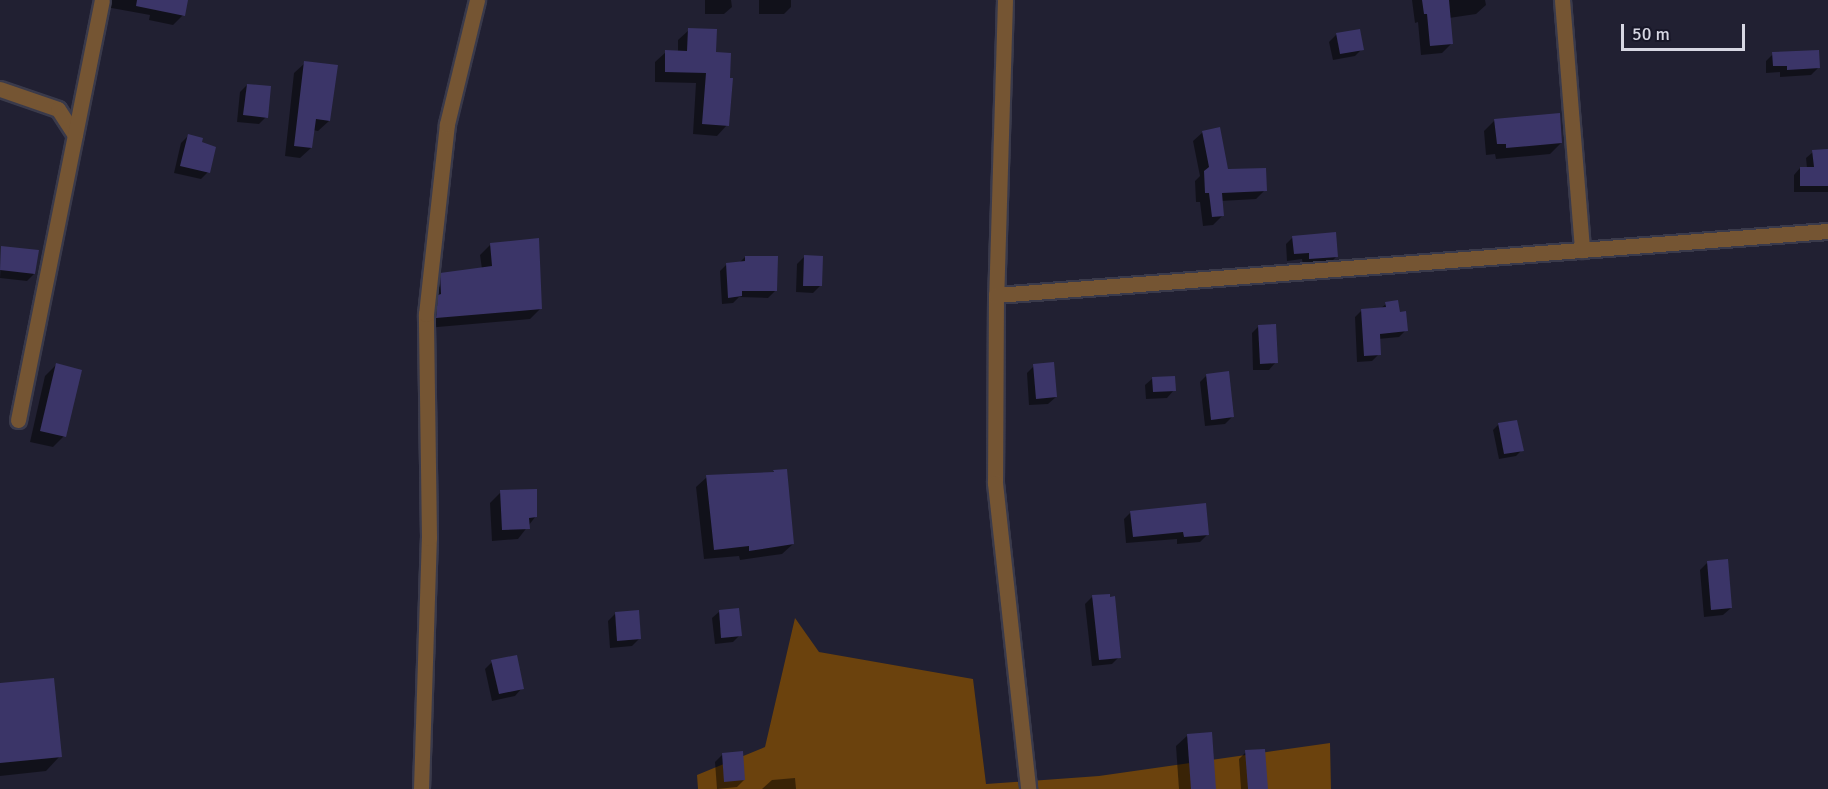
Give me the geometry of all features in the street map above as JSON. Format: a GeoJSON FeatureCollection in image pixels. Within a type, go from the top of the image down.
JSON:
{"type":"FeatureCollection","features":[{"type":"Feature","properties":{"kind":"street"},"geometry":{"type":"LineString","coordinates":[[18,420],[102,0]]}},
{"type":"Feature","properties":{"kind":"street"},"geometry":{"type":"LineString","coordinates":[[421,789],[429,538],[426,314],[447,124],[477,0]]}},
{"type":"Feature","properties":{"kind":"street"},"geometry":{"type":"LineString","coordinates":[[1005,0],[996,295],[995,483],[1028,789]]}},
{"type":"Feature","properties":{"kind":"street"},"geometry":{"type":"LineString","coordinates":[[1562,0],[1582,250]]}},
{"type":"Feature","properties":{"kind":"street"},"geometry":{"type":"LineString","coordinates":[[0,89],[58,109],[75,135]]}},
{"type":"Feature","properties":{"kind":"street"},"geometry":{"type":"LineString","coordinates":[[996,295],[1828,231]]}},
{"type":"Feature","properties":{"kind":"shaded area"},"geometry":{"type":"Polygon","coordinates":[[[795,618],[819,652],[973,679],[986,784],[1099,776],[1330,743],[1331,789],[698,789],[697,775],[765,747],[795,618]]]}},
{"type":"Feature","properties":{"kind":"building"},"geometry":{"type":"Polygon","coordinates":[[[137,0],[188,0],[185,16],[136,6],[137,0]]]}},
{"type":"Feature","properties":{"kind":"building"},"geometry":{"type":"Polygon","coordinates":[[[1422,0],[1449,0],[1453,44],[1430,46],[1427,14],[1424,14],[1422,0]]]}},
{"type":"Feature","properties":{"kind":"building"},"geometry":{"type":"Polygon","coordinates":[[[688,28],[717,29],[716,52],[731,53],[730,78],[733,78],[729,126],[702,124],[706,73],[665,72],[665,50],[687,51],[688,28]]]}},
{"type":"Feature","properties":{"kind":"building"},"geometry":{"type":"Polygon","coordinates":[[[1360,29],[1364,50],[1340,54],[1336,33],[1360,29]]]}},
{"type":"Feature","properties":{"kind":"building"},"geometry":{"type":"Polygon","coordinates":[[[1819,50],[1820,68],[1787,70],[1787,66],[1773,66],[1772,52],[1819,50]]]}},
{"type":"Feature","properties":{"kind":"building"},"geometry":{"type":"Polygon","coordinates":[[[304,61],[338,65],[330,121],[316,119],[312,148],[294,146],[304,61]]]}},
{"type":"Feature","properties":{"kind":"building"},"geometry":{"type":"Polygon","coordinates":[[[247,84],[271,86],[268,118],[243,115],[247,84]]]}},
{"type":"Feature","properties":{"kind":"building"},"geometry":{"type":"Polygon","coordinates":[[[1560,113],[1562,143],[1506,148],[1506,144],[1497,144],[1494,119],[1560,113]]]}},
{"type":"Feature","properties":{"kind":"building"},"geometry":{"type":"Polygon","coordinates":[[[1220,127],[1228,169],[1266,168],[1267,191],[1222,193],[1224,216],[1212,217],[1209,193],[1205,193],[1204,171],[1209,167],[1202,131],[1220,127]]]}},
{"type":"Feature","properties":{"kind":"building"},"geometry":{"type":"Polygon","coordinates":[[[188,134],[203,138],[202,142],[216,147],[210,173],[180,166],[188,134]]]}},
{"type":"Feature","properties":{"kind":"building"},"geometry":{"type":"Polygon","coordinates":[[[1828,149],[1828,186],[1800,186],[1800,167],[1814,167],[1812,150],[1828,149]]]}},
{"type":"Feature","properties":{"kind":"building"},"geometry":{"type":"Polygon","coordinates":[[[1336,232],[1338,257],[1309,259],[1309,253],[1294,254],[1292,236],[1336,232]]]}},
{"type":"Feature","properties":{"kind":"building"},"geometry":{"type":"Polygon","coordinates":[[[539,238],[542,309],[436,318],[438,295],[441,294],[440,273],[492,266],[490,243],[539,238]]]}},
{"type":"Feature","properties":{"kind":"building"},"geometry":{"type":"Polygon","coordinates":[[[1,246],[39,250],[35,274],[0,270],[1,246]]]}},
{"type":"Feature","properties":{"kind":"building"},"geometry":{"type":"Polygon","coordinates":[[[804,255],[823,256],[822,286],[803,286],[804,255]]]}},
{"type":"Feature","properties":{"kind":"building"},"geometry":{"type":"Polygon","coordinates":[[[745,256],[778,256],[777,291],[742,291],[742,296],[728,298],[726,263],[745,261],[745,256]]]}},
{"type":"Feature","properties":{"kind":"building"},"geometry":{"type":"Polygon","coordinates":[[[1398,300],[1400,312],[1406,311],[1408,331],[1380,334],[1381,355],[1364,356],[1361,309],[1386,307],[1385,302],[1398,300]]]}},
{"type":"Feature","properties":{"kind":"building"},"geometry":{"type":"Polygon","coordinates":[[[1276,324],[1278,363],[1260,364],[1258,325],[1276,324]]]}},
{"type":"Feature","properties":{"kind":"building"},"geometry":{"type":"Polygon","coordinates":[[[1054,362],[1057,397],[1036,399],[1033,364],[1054,362]]]}},
{"type":"Feature","properties":{"kind":"building"},"geometry":{"type":"Polygon","coordinates":[[[56,363],[82,370],[66,437],[40,431],[56,363]]]}},
{"type":"Feature","properties":{"kind":"building"},"geometry":{"type":"Polygon","coordinates":[[[1229,371],[1234,417],[1211,420],[1206,374],[1229,371]]]}},
{"type":"Feature","properties":{"kind":"building"},"geometry":{"type":"Polygon","coordinates":[[[1175,376],[1176,391],[1153,392],[1152,377],[1175,376]]]}},
{"type":"Feature","properties":{"kind":"building"},"geometry":{"type":"Polygon","coordinates":[[[1517,420],[1524,451],[1504,454],[1498,423],[1517,420]]]}},
{"type":"Feature","properties":{"kind":"building"},"geometry":{"type":"Polygon","coordinates":[[[787,469],[794,544],[749,551],[749,546],[714,550],[706,475],[774,472],[773,470],[787,469]]]}},
{"type":"Feature","properties":{"kind":"building"},"geometry":{"type":"Polygon","coordinates":[[[537,489],[537,517],[529,518],[530,529],[502,530],[500,490],[537,489]]]}},
{"type":"Feature","properties":{"kind":"building"},"geometry":{"type":"Polygon","coordinates":[[[1206,503],[1209,535],[1184,537],[1183,532],[1133,537],[1130,511],[1206,503]]]}},
{"type":"Feature","properties":{"kind":"building"},"geometry":{"type":"Polygon","coordinates":[[[1728,559],[1732,608],[1711,610],[1707,561],[1728,559]]]}},
{"type":"Feature","properties":{"kind":"building"},"geometry":{"type":"Polygon","coordinates":[[[1110,594],[1110,597],[1115,596],[1121,658],[1099,660],[1092,595],[1110,594]]]}},
{"type":"Feature","properties":{"kind":"building"},"geometry":{"type":"Polygon","coordinates":[[[739,608],[742,636],[721,638],[719,610],[739,608]]]}},
{"type":"Feature","properties":{"kind":"building"},"geometry":{"type":"Polygon","coordinates":[[[639,610],[641,639],[617,641],[615,612],[639,610]]]}},
{"type":"Feature","properties":{"kind":"building"},"geometry":{"type":"Polygon","coordinates":[[[517,655],[524,689],[499,694],[491,660],[517,655]]]}},
{"type":"Feature","properties":{"kind":"building"},"geometry":{"type":"Polygon","coordinates":[[[54,678],[62,757],[0,763],[0,683],[54,678]]]}},
{"type":"Feature","properties":{"kind":"building"},"geometry":{"type":"Polygon","coordinates":[[[1212,732],[1216,789],[1191,789],[1187,734],[1212,732]]]}},
{"type":"Feature","properties":{"kind":"building"},"geometry":{"type":"Polygon","coordinates":[[[1265,749],[1268,789],[1248,789],[1245,750],[1265,749]]]}},
{"type":"Feature","properties":{"kind":"building"},"geometry":{"type":"Polygon","coordinates":[[[743,751],[745,780],[724,782],[722,753],[743,751]]]}}]}
